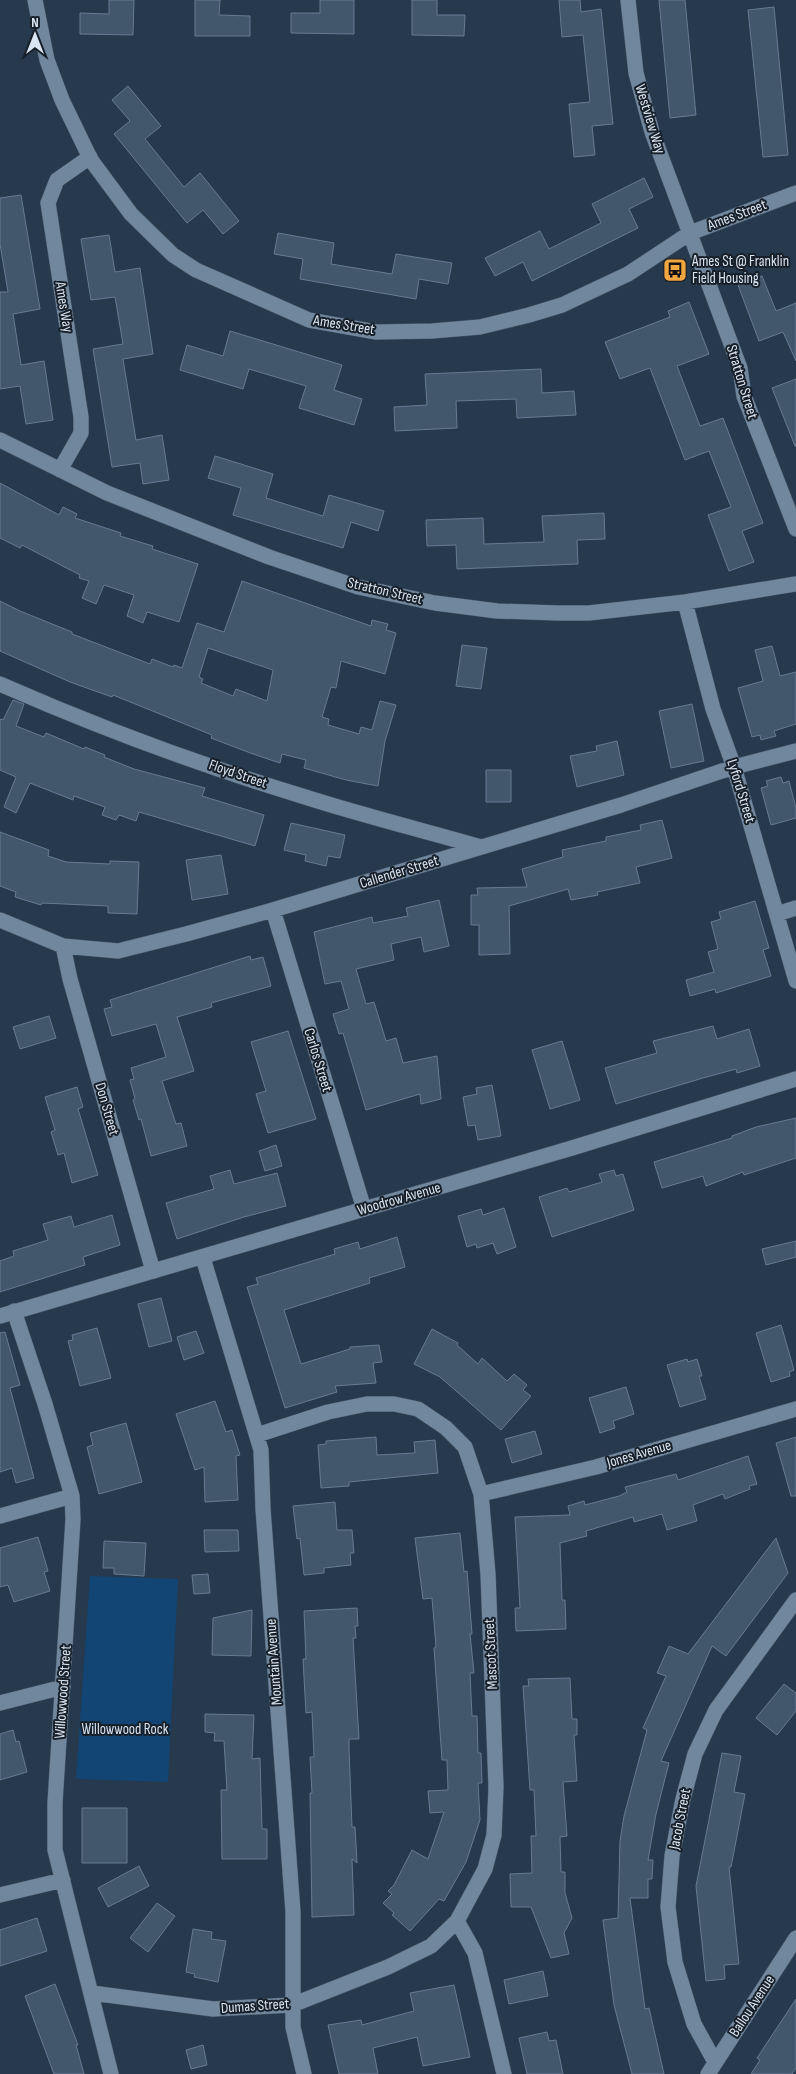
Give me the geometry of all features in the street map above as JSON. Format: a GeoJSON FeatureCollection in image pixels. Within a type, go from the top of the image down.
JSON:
{"type":"FeatureCollection","features":[{"type":"Feature","properties":{"kind":"street","name":"Ames Street"},"geometry":{"type":"LineString","coordinates":[[34,0],[47,60],[62,100],[90,157],[131,214],[173,255],[196,270],[309,320],[376,332],[480,327],[562,306],[628,274],[690,234],[796,194]]}},
{"type":"Feature","properties":{"kind":"street","name":"Westview Way"},"geometry":{"type":"LineString","coordinates":[[628,0],[636,73],[649,124],[690,234]]}},
{"type":"Feature","properties":{"kind":"street","name":"Ames Way"},"geometry":{"type":"LineString","coordinates":[[60,470],[81,433],[81,417],[48,203],[57,180],[90,157]]}},
{"type":"Feature","properties":{"kind":"street","name":"Stratton Street"},"geometry":{"type":"LineString","coordinates":[[690,234],[740,368],[744,396],[796,529]]}},
{"type":"Feature","properties":{"kind":"street","name":"Stratton Street"},"geometry":{"type":"LineString","coordinates":[[0,440],[107,493],[269,557],[358,587],[435,603],[497,611],[557,614],[685,602],[796,584]]}},
{"type":"Feature","properties":{"kind":"street","name":"Lyford Street"},"geometry":{"type":"LineString","coordinates":[[685,602],[713,709],[734,767],[796,981]]}},
{"type":"Feature","properties":{"kind":"street","name":"Floyd Street"},"geometry":{"type":"LineString","coordinates":[[0,684],[56,708],[284,790],[482,847]]}},
{"type":"Feature","properties":{"kind":"street","name":"Callender Street"},"geometry":{"type":"LineString","coordinates":[[0,920],[62,946],[118,951],[273,910],[622,805],[734,767],[796,750]]}},
{"type":"Feature","properties":{"kind":"street"},"geometry":{"type":"LineString","coordinates":[[777,914],[796,908]]}},
{"type":"Feature","properties":{"kind":"street","name":"Carlos Street"},"geometry":{"type":"LineString","coordinates":[[273,910],[364,1209]]}},
{"type":"Feature","properties":{"kind":"street","name":"Don Street"},"geometry":{"type":"LineString","coordinates":[[62,946],[153,1271]]}},
{"type":"Feature","properties":{"kind":"street","name":"Woodrow Avenue"},"geometry":{"type":"LineString","coordinates":[[7,1314],[203,1258],[796,1079]]}},
{"type":"Feature","properties":{"kind":"street","name":"Mountain Avenue"},"geometry":{"type":"LineString","coordinates":[[203,1258],[261,1450],[264,1519],[293,1912],[292,2005],[294,2027],[304,2074]]}},
{"type":"Feature","properties":{"kind":"street","name":"Willowwood Street"},"geometry":{"type":"LineString","coordinates":[[7,1314],[45,1404],[72,1496],[73,1520],[55,1803],[55,1850],[112,2074]]}},
{"type":"Feature","properties":{"kind":"street","name":"Mascot Street"},"geometry":{"type":"LineString","coordinates":[[257,1435],[328,1412],[366,1404],[394,1404],[418,1408],[446,1428],[465,1448],[480,1494],[488,1574],[496,1787],[494,1835],[485,1869],[457,1921]]}},
{"type":"Feature","properties":{"kind":"street","name":"Jones Avenue"},"geometry":{"type":"LineString","coordinates":[[480,1494],[596,1467],[796,1409]]}},
{"type":"Feature","properties":{"kind":"street"},"geometry":{"type":"LineString","coordinates":[[0,1516],[72,1496]]}},
{"type":"Feature","properties":{"kind":"street","name":"Jacob Street"},"geometry":{"type":"LineString","coordinates":[[712,2068],[694,2024],[675,1962],[668,1907],[682,1799],[695,1754],[716,1710],[796,1600]]}},
{"type":"Feature","properties":{"kind":"street"},"geometry":{"type":"LineString","coordinates":[[0,1703],[63,1686]]}},
{"type":"Feature","properties":{"kind":"street"},"geometry":{"type":"LineString","coordinates":[[0,1895],[63,1880]]}},
{"type":"Feature","properties":{"kind":"street"},"geometry":{"type":"LineString","coordinates":[[457,1921],[475,1953],[504,2074]]}},
{"type":"Feature","properties":{"kind":"street","name":"Dumas Street"},"geometry":{"type":"LineString","coordinates":[[92,1993],[213,2009],[292,2005],[388,1967],[431,1946],[457,1921]]}},
{"type":"Feature","properties":{"kind":"street","name":"Ballou Avenue"},"geometry":{"type":"LineString","coordinates":[[712,2068],[796,1938]]}},
{"type":"Feature","properties":{"kind":"green space","name":"Willowwood Rock"},"geometry":{"type":"Polygon","coordinates":[[[90,1576],[178,1579],[168,1782],[76,1779],[90,1576]]]}},
{"type":"Feature","properties":{"kind":"building"},"geometry":{"type":"Polygon","coordinates":[[[109,0],[134,0],[133,35],[80,34],[80,13],[109,14],[109,0]]]}},
{"type":"Feature","properties":{"kind":"building"},"geometry":{"type":"Polygon","coordinates":[[[195,0],[220,0],[219,15],[250,16],[250,36],[195,36],[195,0]]]}},
{"type":"Feature","properties":{"kind":"building"},"geometry":{"type":"Polygon","coordinates":[[[320,0],[354,0],[354,34],[291,33],[291,13],[320,13],[320,0]]]}},
{"type":"Feature","properties":{"kind":"building"},"geometry":{"type":"Polygon","coordinates":[[[412,0],[437,0],[437,15],[465,15],[464,36],[412,35],[412,0]]]}},
{"type":"Feature","properties":{"kind":"building"},"geometry":{"type":"Polygon","coordinates":[[[559,0],[580,0],[581,12],[601,9],[613,124],[592,126],[595,155],[574,157],[569,104],[590,102],[583,35],[562,37],[559,0]]]}},
{"type":"Feature","properties":{"kind":"building"},"geometry":{"type":"Polygon","coordinates":[[[659,0],[685,0],[696,115],[670,118],[659,0]]]}},
{"type":"Feature","properties":{"kind":"building"},"geometry":{"type":"Polygon","coordinates":[[[774,7],[788,155],[763,157],[748,10],[774,7]]]}},
{"type":"Feature","properties":{"kind":"building"},"geometry":{"type":"Polygon","coordinates":[[[128,86],[161,126],[145,139],[184,187],[200,173],[239,221],[223,234],[203,210],[187,223],[114,134],[130,121],[112,100],[128,86]]]}},
{"type":"Feature","properties":{"kind":"building"},"geometry":{"type":"Polygon","coordinates":[[[644,178],[653,197],[629,209],[638,228],[532,281],[523,262],[495,276],[485,258],[540,231],[549,249],[601,223],[592,204],[644,178]]]}},
{"type":"Feature","properties":{"kind":"building"},"geometry":{"type":"Polygon","coordinates":[[[21,195],[40,309],[13,314],[21,365],[44,361],[53,420],[26,424],[20,386],[0,389],[0,292],[8,292],[0,244],[0,198],[21,195]]]}},
{"type":"Feature","properties":{"kind":"building"},"geometry":{"type":"Polygon","coordinates":[[[278,233],[334,243],[331,264],[392,274],[396,254],[452,263],[448,284],[419,279],[416,299],[300,279],[303,259],[274,254],[278,233]]]}},
{"type":"Feature","properties":{"kind":"building"},"geometry":{"type":"Polygon","coordinates":[[[109,235],[115,272],[140,268],[153,354],[123,359],[136,440],[162,435],[169,480],[143,484],[140,463],[112,467],[93,349],[123,344],[115,297],[91,300],[81,239],[109,235]]]}},
{"type":"Feature","properties":{"kind":"building"},"geometry":{"type":"Polygon","coordinates":[[[762,276],[776,311],[796,303],[796,361],[783,332],[759,341],[738,285],[762,276]]]}},
{"type":"Feature","properties":{"kind":"building"},"geometry":{"type":"Polygon","coordinates":[[[689,302],[709,354],[677,366],[700,426],[723,418],[763,523],[742,531],[754,562],[729,571],[708,515],[731,507],[709,451],[685,460],[650,368],[620,379],[605,342],[670,317],[668,311],[689,302]]]}},
{"type":"Feature","properties":{"kind":"building"},"geometry":{"type":"Polygon","coordinates":[[[230,331],[342,365],[334,390],[362,399],[354,425],[299,408],[306,386],[249,369],[243,389],[180,370],[187,345],[223,356],[230,331]]]}},
{"type":"Feature","properties":{"kind":"building"},"geometry":{"type":"Polygon","coordinates":[[[541,369],[542,393],[574,391],[576,415],[517,418],[516,399],[456,401],[457,428],[395,431],[394,407],[427,405],[425,374],[541,369]]]}},
{"type":"Feature","properties":{"kind":"building"},"geometry":{"type":"Polygon","coordinates":[[[796,379],[796,446],[795,446],[772,388],[796,379]]]}},
{"type":"Feature","properties":{"kind":"building"},"geometry":{"type":"Polygon","coordinates":[[[215,456],[273,474],[266,498],[323,516],[329,495],[384,511],[378,531],[351,522],[343,548],[233,515],[241,488],[208,478],[215,456]]]}},
{"type":"Feature","properties":{"kind":"building"},"geometry":{"type":"Polygon","coordinates":[[[0,483],[59,515],[63,507],[77,514],[75,518],[121,533],[120,536],[153,546],[152,549],[198,564],[179,622],[147,612],[143,623],[127,616],[134,595],[104,585],[96,604],[82,598],[89,581],[79,578],[80,575],[22,545],[20,548],[0,538],[0,483]]]}},
{"type":"Feature","properties":{"kind":"building"},"geometry":{"type":"Polygon","coordinates":[[[604,513],[605,539],[577,540],[578,564],[457,569],[456,545],[427,546],[426,520],[483,518],[484,544],[544,542],[542,516],[604,513]]]}},
{"type":"Feature","properties":{"kind":"building"},"geometry":{"type":"Polygon","coordinates":[[[242,581],[371,626],[372,620],[388,624],[386,630],[396,633],[385,674],[341,661],[336,688],[331,687],[322,717],[329,719],[328,725],[359,734],[361,727],[372,730],[380,701],[396,705],[385,741],[378,786],[346,780],[304,768],[306,760],[282,754],[280,763],[253,754],[211,738],[212,735],[113,695],[112,697],[70,682],[0,651],[0,601],[72,632],[72,634],[150,664],[152,659],[173,667],[174,665],[182,668],[197,623],[224,632],[242,581]],[[208,648],[199,677],[203,679],[201,683],[233,696],[236,689],[267,701],[273,670],[208,648]]]}},
{"type":"Feature","properties":{"kind":"building"},"geometry":{"type":"Polygon","coordinates":[[[462,645],[487,648],[481,689],[456,686],[462,645]]]}},
{"type":"Feature","properties":{"kind":"building"},"geometry":{"type":"Polygon","coordinates":[[[772,646],[780,676],[796,672],[796,724],[774,731],[776,736],[761,740],[760,735],[752,737],[738,688],[763,681],[755,650],[772,646]]]}},
{"type":"Feature","properties":{"kind":"building"},"geometry":{"type":"Polygon","coordinates":[[[13,700],[24,704],[16,726],[44,737],[46,733],[84,749],[85,747],[134,769],[205,788],[202,796],[264,815],[255,846],[139,812],[136,821],[119,815],[116,820],[102,815],[105,807],[74,796],[73,800],[30,783],[16,813],[4,807],[16,777],[0,770],[0,719],[3,720],[13,700]]]}},
{"type":"Feature","properties":{"kind":"building"},"geometry":{"type":"Polygon","coordinates":[[[692,704],[704,761],[671,768],[659,711],[692,704]]]}},
{"type":"Feature","properties":{"kind":"building"},"geometry":{"type":"Polygon","coordinates":[[[617,741],[624,775],[577,787],[570,756],[597,751],[596,746],[617,741]]]}},
{"type":"Feature","properties":{"kind":"building"},"geometry":{"type":"Polygon","coordinates":[[[486,770],[511,770],[511,802],[486,802],[486,770]]]}},
{"type":"Feature","properties":{"kind":"building"},"geometry":{"type":"Polygon","coordinates":[[[781,777],[783,783],[789,781],[796,808],[796,818],[771,825],[761,788],[768,786],[766,781],[781,777]]]}},
{"type":"Feature","properties":{"kind":"building"},"geometry":{"type":"Polygon","coordinates":[[[662,820],[672,858],[636,867],[640,883],[597,892],[598,895],[571,900],[568,889],[509,906],[510,954],[479,955],[479,925],[471,925],[471,895],[478,895],[477,888],[527,887],[522,869],[563,857],[562,850],[606,841],[606,837],[641,830],[640,825],[662,820]]]}},
{"type":"Feature","properties":{"kind":"building"},"geometry":{"type":"Polygon","coordinates":[[[291,823],[345,835],[340,858],[328,856],[326,866],[305,861],[306,855],[284,850],[291,823]]]}},
{"type":"Feature","properties":{"kind":"building"},"geometry":{"type":"Polygon","coordinates":[[[0,832],[49,850],[48,856],[66,862],[110,864],[110,861],[139,862],[137,914],[108,913],[108,906],[42,903],[41,905],[15,897],[16,892],[0,886],[0,832]]]}},
{"type":"Feature","properties":{"kind":"building"},"geometry":{"type":"Polygon","coordinates":[[[221,855],[228,894],[192,900],[186,860],[221,855]]]}},
{"type":"Feature","properties":{"kind":"building"},"geometry":{"type":"Polygon","coordinates":[[[439,900],[449,946],[424,952],[421,937],[391,944],[394,960],[356,969],[366,1004],[374,1002],[386,1041],[396,1038],[403,1063],[437,1056],[441,1099],[421,1104],[420,1094],[366,1110],[343,1033],[339,1034],[333,1014],[349,1009],[341,981],[325,984],[314,932],[372,917],[373,923],[408,916],[406,908],[439,900]]]}},
{"type":"Feature","properties":{"kind":"building"},"geometry":{"type":"Polygon","coordinates":[[[755,901],[769,948],[763,950],[771,976],[716,993],[715,989],[690,996],[686,980],[714,972],[708,952],[718,949],[711,922],[721,919],[719,912],[755,901]]]}},
{"type":"Feature","properties":{"kind":"building"},"geometry":{"type":"Polygon","coordinates":[[[250,956],[251,960],[263,957],[271,986],[211,1003],[212,1007],[177,1017],[194,1071],[162,1081],[176,1124],[181,1123],[187,1146],[151,1156],[141,1119],[139,1120],[133,1100],[135,1099],[130,1080],[134,1079],[131,1068],[166,1057],[156,1024],[112,1036],[104,1009],[112,1007],[110,1000],[250,956]]]}},
{"type":"Feature","properties":{"kind":"building"},"geometry":{"type":"Polygon","coordinates":[[[49,1016],[56,1038],[20,1049],[13,1027],[49,1016]]]}},
{"type":"Feature","properties":{"kind":"building"},"geometry":{"type":"Polygon","coordinates":[[[713,1026],[717,1039],[749,1029],[760,1066],[737,1073],[736,1069],[616,1104],[605,1068],[657,1053],[653,1041],[713,1026]]]}},
{"type":"Feature","properties":{"kind":"building"},"geometry":{"type":"Polygon","coordinates":[[[288,1031],[316,1119],[268,1133],[256,1094],[266,1091],[251,1042],[288,1031]]]}},
{"type":"Feature","properties":{"kind":"building"},"geometry":{"type":"Polygon","coordinates":[[[562,1041],[580,1100],[550,1109],[532,1050],[562,1041]]]}},
{"type":"Feature","properties":{"kind":"building"},"geometry":{"type":"Polygon","coordinates":[[[492,1085],[501,1136],[478,1140],[475,1125],[468,1126],[463,1097],[477,1094],[476,1088],[492,1085]]]}},
{"type":"Feature","properties":{"kind":"building"},"geometry":{"type":"Polygon","coordinates":[[[77,1087],[83,1107],[78,1109],[98,1175],[72,1183],[64,1153],[58,1155],[51,1132],[55,1130],[45,1097],[77,1087]]]}},
{"type":"Feature","properties":{"kind":"building"},"geometry":{"type":"Polygon","coordinates":[[[796,1118],[796,1158],[744,1175],[743,1172],[706,1186],[703,1176],[662,1188],[654,1162],[732,1138],[732,1136],[756,1127],[796,1118]]]}},
{"type":"Feature","properties":{"kind":"building"},"geometry":{"type":"Polygon","coordinates":[[[276,1145],[282,1166],[265,1171],[259,1151],[276,1145]]]}},
{"type":"Feature","properties":{"kind":"building"},"geometry":{"type":"Polygon","coordinates":[[[230,1170],[234,1184],[277,1173],[286,1206],[244,1217],[177,1239],[166,1203],[214,1189],[210,1176],[230,1170]]]}},
{"type":"Feature","properties":{"kind":"building"},"geometry":{"type":"Polygon","coordinates":[[[614,1170],[616,1176],[623,1174],[634,1210],[552,1237],[539,1197],[567,1188],[569,1192],[602,1182],[599,1174],[614,1170]]]}},
{"type":"Feature","properties":{"kind":"building"},"geometry":{"type":"Polygon","coordinates":[[[504,1208],[516,1247],[497,1254],[493,1243],[477,1248],[476,1244],[467,1247],[458,1216],[481,1209],[483,1215],[504,1208]]]}},
{"type":"Feature","properties":{"kind":"building"},"geometry":{"type":"Polygon","coordinates":[[[112,1215],[120,1245],[83,1257],[85,1265],[0,1292],[0,1261],[14,1256],[13,1251],[48,1240],[43,1224],[71,1216],[74,1227],[112,1215]]]}},
{"type":"Feature","properties":{"kind":"building"},"geometry":{"type":"Polygon","coordinates":[[[397,1237],[405,1267],[369,1278],[370,1283],[284,1310],[301,1364],[350,1349],[350,1347],[379,1345],[382,1362],[373,1363],[376,1383],[335,1386],[337,1392],[285,1408],[247,1287],[258,1284],[256,1278],[335,1254],[334,1249],[358,1242],[360,1249],[397,1237]]]}},
{"type":"Feature","properties":{"kind":"building"},"geometry":{"type":"Polygon","coordinates":[[[796,1241],[796,1257],[766,1265],[762,1249],[796,1241]]]}},
{"type":"Feature","properties":{"kind":"building"},"geometry":{"type":"Polygon","coordinates":[[[161,1298],[172,1341],[149,1347],[138,1304],[161,1298]]]}},
{"type":"Feature","properties":{"kind":"building"},"geometry":{"type":"Polygon","coordinates":[[[781,1325],[794,1370],[789,1372],[790,1376],[771,1382],[756,1333],[781,1325]]]}},
{"type":"Feature","properties":{"kind":"building"},"geometry":{"type":"Polygon","coordinates":[[[97,1328],[111,1378],[80,1386],[68,1341],[73,1340],[72,1335],[97,1328]]]}},
{"type":"Feature","properties":{"kind":"building"},"geometry":{"type":"Polygon","coordinates":[[[432,1329],[458,1343],[457,1345],[478,1364],[482,1358],[507,1381],[514,1374],[527,1385],[523,1390],[531,1396],[501,1430],[440,1377],[414,1364],[432,1329]]]}},
{"type":"Feature","properties":{"kind":"building"},"geometry":{"type":"Polygon","coordinates":[[[196,1331],[204,1353],[184,1360],[177,1337],[196,1331]]]}},
{"type":"Feature","properties":{"kind":"building"},"geometry":{"type":"Polygon","coordinates":[[[5,1332],[20,1385],[10,1388],[34,1478],[16,1483],[12,1468],[0,1472],[0,1333],[5,1332]]]}},
{"type":"Feature","properties":{"kind":"building"},"geometry":{"type":"Polygon","coordinates":[[[687,1359],[688,1362],[697,1359],[702,1376],[699,1376],[706,1399],[680,1407],[667,1365],[687,1359]]]}},
{"type":"Feature","properties":{"kind":"building"},"geometry":{"type":"Polygon","coordinates":[[[626,1387],[634,1414],[613,1421],[615,1428],[600,1433],[589,1398],[626,1387]]]}},
{"type":"Feature","properties":{"kind":"building"},"geometry":{"type":"Polygon","coordinates":[[[215,1401],[226,1432],[232,1430],[240,1455],[236,1456],[238,1500],[205,1502],[204,1467],[195,1470],[176,1414],[215,1401]]]}},
{"type":"Feature","properties":{"kind":"building"},"geometry":{"type":"Polygon","coordinates":[[[126,1423],[142,1482],[99,1494],[87,1447],[93,1445],[90,1433],[126,1423]]]}},
{"type":"Feature","properties":{"kind":"building"},"geometry":{"type":"Polygon","coordinates":[[[535,1431],[542,1454],[512,1463],[505,1439],[535,1431]]]}},
{"type":"Feature","properties":{"kind":"building"},"geometry":{"type":"Polygon","coordinates":[[[376,1437],[377,1455],[415,1453],[414,1442],[435,1440],[438,1473],[349,1482],[349,1486],[321,1488],[318,1445],[326,1444],[326,1441],[376,1437]]]}},
{"type":"Feature","properties":{"kind":"building"},"geometry":{"type":"Polygon","coordinates":[[[796,1437],[796,1496],[791,1496],[776,1443],[796,1437]]]}},
{"type":"Feature","properties":{"kind":"building"},"geometry":{"type":"Polygon","coordinates":[[[748,1456],[757,1484],[749,1486],[750,1489],[725,1499],[723,1494],[693,1505],[697,1521],[667,1530],[662,1514],[634,1522],[633,1517],[586,1531],[587,1536],[560,1543],[562,1600],[565,1600],[566,1629],[516,1631],[515,1608],[520,1608],[515,1517],[570,1515],[568,1506],[584,1501],[585,1505],[619,1496],[627,1492],[625,1487],[676,1474],[678,1480],[748,1456]]]}},
{"type":"Feature","properties":{"kind":"building"},"geometry":{"type":"Polygon","coordinates":[[[335,1502],[337,1530],[352,1530],[354,1553],[350,1553],[351,1565],[324,1568],[324,1573],[304,1575],[300,1538],[297,1539],[293,1506],[335,1502]]]}},
{"type":"Feature","properties":{"kind":"building"},"geometry":{"type":"Polygon","coordinates":[[[204,1530],[238,1530],[239,1551],[205,1552],[204,1530]]]}},
{"type":"Feature","properties":{"kind":"building"},"geometry":{"type":"Polygon","coordinates":[[[460,1533],[464,1572],[467,1571],[472,1634],[470,1634],[474,1673],[470,1673],[472,1716],[477,1716],[478,1753],[481,1753],[482,1783],[478,1783],[480,1820],[466,1862],[444,1901],[439,1899],[410,1931],[392,1915],[394,1913],[383,1903],[392,1894],[388,1891],[394,1885],[412,1850],[428,1859],[444,1812],[430,1813],[428,1791],[448,1790],[447,1760],[442,1760],[432,1598],[423,1599],[415,1538],[460,1533]]]}},
{"type":"Feature","properties":{"kind":"building"},"geometry":{"type":"Polygon","coordinates":[[[38,1537],[48,1571],[44,1572],[50,1591],[14,1602],[8,1585],[0,1587],[0,1548],[38,1537]]]}},
{"type":"Feature","properties":{"kind":"building"},"geometry":{"type":"Polygon","coordinates":[[[776,1538],[788,1573],[726,1656],[712,1646],[661,1761],[669,1763],[656,1814],[648,1860],[653,1860],[652,1879],[648,1879],[648,1898],[630,1898],[645,2009],[649,2008],[664,2074],[632,2074],[614,2005],[603,1920],[618,1918],[620,1841],[624,1816],[647,1730],[643,1728],[666,1676],[657,1673],[669,1646],[688,1654],[776,1538]]]}},
{"type":"Feature","properties":{"kind":"building"},"geometry":{"type":"Polygon","coordinates":[[[104,1541],[146,1543],[144,1576],[114,1574],[114,1568],[103,1568],[104,1541]]]}},
{"type":"Feature","properties":{"kind":"building"},"geometry":{"type":"Polygon","coordinates":[[[208,1574],[210,1593],[194,1594],[192,1575],[208,1574]]]}},
{"type":"Feature","properties":{"kind":"building"},"geometry":{"type":"Polygon","coordinates":[[[357,1608],[358,1626],[355,1626],[356,1638],[353,1638],[359,1739],[349,1739],[352,1827],[355,1827],[357,1863],[352,1859],[354,1915],[312,1917],[310,1793],[312,1793],[310,1757],[314,1757],[312,1712],[306,1713],[303,1659],[306,1659],[304,1611],[357,1608]]]}},
{"type":"Feature","properties":{"kind":"building"},"geometry":{"type":"Polygon","coordinates":[[[252,1610],[251,1656],[212,1655],[213,1618],[252,1610]]]}},
{"type":"Feature","properties":{"kind":"building"},"geometry":{"type":"Polygon","coordinates":[[[570,1678],[572,1719],[577,1719],[577,1735],[574,1735],[577,1781],[563,1782],[567,1836],[560,1837],[561,1872],[565,1872],[565,1893],[572,1918],[564,1933],[569,1954],[551,1958],[531,1907],[511,1907],[510,1874],[532,1873],[531,1836],[536,1836],[534,1790],[530,1790],[523,1686],[529,1686],[528,1679],[570,1678]]]}},
{"type":"Feature","properties":{"kind":"building"},"geometry":{"type":"Polygon","coordinates":[[[784,1684],[796,1693],[796,1711],[777,1735],[756,1718],[784,1684]]]}},
{"type":"Feature","properties":{"kind":"building"},"geometry":{"type":"Polygon","coordinates":[[[205,1714],[254,1715],[252,1759],[260,1758],[262,1829],[267,1829],[267,1859],[222,1859],[221,1790],[227,1790],[224,1741],[214,1741],[215,1733],[205,1732],[205,1714]]]}},
{"type":"Feature","properties":{"kind":"building"},"geometry":{"type":"Polygon","coordinates":[[[13,1730],[16,1742],[19,1741],[27,1772],[0,1780],[0,1734],[13,1730]]]}},
{"type":"Feature","properties":{"kind":"building"},"geometry":{"type":"Polygon","coordinates":[[[722,1753],[741,1756],[734,1792],[745,1794],[731,1867],[729,1867],[739,1964],[724,1965],[725,1979],[706,1981],[696,1886],[722,1753]]]}},
{"type":"Feature","properties":{"kind":"building"},"geometry":{"type":"Polygon","coordinates":[[[82,1808],[127,1808],[127,1863],[82,1863],[82,1808]]]}},
{"type":"Feature","properties":{"kind":"building"},"geometry":{"type":"Polygon","coordinates":[[[139,1866],[149,1886],[108,1907],[98,1888],[139,1866]]]}},
{"type":"Feature","properties":{"kind":"building"},"geometry":{"type":"Polygon","coordinates":[[[157,1903],[175,1916],[148,1952],[130,1938],[157,1903]]]}},
{"type":"Feature","properties":{"kind":"building"},"geometry":{"type":"Polygon","coordinates":[[[37,1918],[47,1951],[0,1966],[0,1930],[37,1918]]]}},
{"type":"Feature","properties":{"kind":"building"},"geometry":{"type":"Polygon","coordinates":[[[193,1929],[212,1932],[211,1939],[226,1941],[218,1982],[194,1977],[195,1974],[186,1972],[193,1929]]]}},
{"type":"Feature","properties":{"kind":"building"},"geometry":{"type":"Polygon","coordinates":[[[543,1971],[548,1996],[509,2004],[504,1980],[543,1971]]]}},
{"type":"Feature","properties":{"kind":"building"},"geometry":{"type":"Polygon","coordinates":[[[55,1984],[78,2045],[76,2045],[84,2074],[54,2074],[25,1996],[55,1984]]]}},
{"type":"Feature","properties":{"kind":"building"},"geometry":{"type":"Polygon","coordinates":[[[454,1985],[470,2057],[423,2066],[417,2037],[373,2048],[378,2074],[339,2074],[328,2025],[361,2020],[362,2025],[414,2011],[410,1993],[454,1985]]]}},
{"type":"Feature","properties":{"kind":"building"},"geometry":{"type":"Polygon","coordinates":[[[796,1999],[796,2068],[792,2074],[751,2074],[760,2060],[757,2058],[796,1999]]]}},
{"type":"Feature","properties":{"kind":"building"},"geometry":{"type":"Polygon","coordinates":[[[547,2032],[549,2041],[556,2040],[563,2074],[527,2074],[519,2038],[547,2032]]]}},
{"type":"Feature","properties":{"kind":"building"},"geometry":{"type":"Polygon","coordinates":[[[203,2045],[207,2065],[191,2069],[186,2050],[203,2045]]]}},
{"type":"Feature","properties":{"kind":"place","name":"Ames St @ Franklin Field Housing"},"geometry":{"type":"Point","coordinates":[675,270]}}]}
